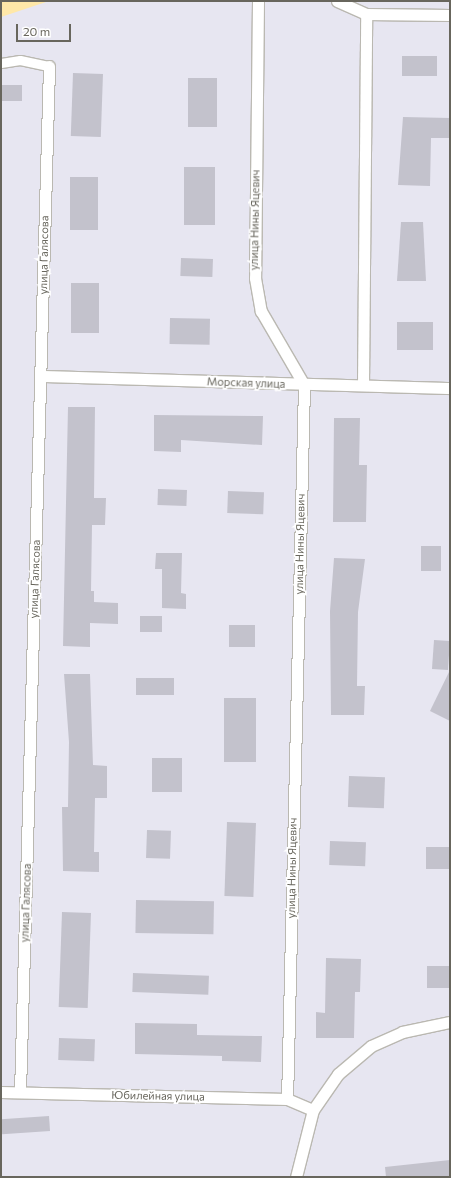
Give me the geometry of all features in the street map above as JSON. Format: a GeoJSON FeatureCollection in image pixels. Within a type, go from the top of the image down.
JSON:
{"type":"FeatureCollection","features":[{"type":"Feature","properties":{"kind":"street","name":"улица Нины Яцевич"},"geometry":{"type":"LineString","coordinates":[[258,1],[255,278],[262,311],[304,385],[287,1099]]}},
{"type":"Feature","properties":{"kind":"street"},"geometry":{"type":"LineString","coordinates":[[337,1],[366,14],[450,15]]}},
{"type":"Feature","properties":{"kind":"street"},"geometry":{"type":"LineString","coordinates":[[363,384],[366,14]]}},
{"type":"Feature","properties":{"kind":"street","name":"улица Галясова"},"geometry":{"type":"LineString","coordinates":[[20,1092],[49,66]]}},
{"type":"Feature","properties":{"kind":"street","name":"Морская улица"},"geometry":{"type":"LineString","coordinates":[[41,376],[304,385],[363,384],[450,388]]}},
{"type":"Feature","properties":{"kind":"street"},"geometry":{"type":"LineString","coordinates":[[296,1177],[313,1110],[338,1074],[371,1046],[402,1032],[450,1022]]}},
{"type":"Feature","properties":{"kind":"street","name":"Юбилейная улица"},"geometry":{"type":"LineString","coordinates":[[1,1092],[287,1099],[313,1110]]}},
{"type":"Feature","properties":{"kind":"lane"},"geometry":{"type":"LineString","coordinates":[[1,63],[20,60],[49,66]]}},
{"type":"Feature","properties":{"kind":"shaded area"},"geometry":{"type":"Polygon","coordinates":[[[1,1],[49,1],[1,17],[1,1]]]}},
{"type":"Feature","properties":{"kind":"building"},"geometry":{"type":"Polygon","coordinates":[[[402,56],[437,56],[437,76],[402,76],[402,56]]]}},
{"type":"Feature","properties":{"kind":"building"},"geometry":{"type":"Polygon","coordinates":[[[73,73],[103,74],[101,137],[71,136],[73,73]]]}},
{"type":"Feature","properties":{"kind":"building"},"geometry":{"type":"Polygon","coordinates":[[[188,78],[217,78],[217,127],[188,127],[188,78]]]}},
{"type":"Feature","properties":{"kind":"building"},"geometry":{"type":"Polygon","coordinates":[[[1,85],[22,85],[22,101],[1,101],[1,85]]]}},
{"type":"Feature","properties":{"kind":"building"},"geometry":{"type":"Polygon","coordinates":[[[403,117],[450,118],[450,138],[431,138],[430,186],[398,185],[403,117]]]}},
{"type":"Feature","properties":{"kind":"building"},"geometry":{"type":"Polygon","coordinates":[[[184,167],[215,167],[215,225],[184,225],[184,167]]]}},
{"type":"Feature","properties":{"kind":"building"},"geometry":{"type":"Polygon","coordinates":[[[70,177],[98,177],[98,230],[70,230],[70,177]]]}},
{"type":"Feature","properties":{"kind":"building"},"geometry":{"type":"Polygon","coordinates":[[[401,222],[423,222],[426,281],[397,281],[401,222]]]}},
{"type":"Feature","properties":{"kind":"building"},"geometry":{"type":"Polygon","coordinates":[[[181,258],[213,259],[212,277],[180,276],[181,258]]]}},
{"type":"Feature","properties":{"kind":"building"},"geometry":{"type":"Polygon","coordinates":[[[71,283],[99,283],[99,333],[71,333],[71,283]]]}},
{"type":"Feature","properties":{"kind":"building"},"geometry":{"type":"Polygon","coordinates":[[[170,318],[210,319],[210,345],[170,344],[170,318]]]}},
{"type":"Feature","properties":{"kind":"building"},"geometry":{"type":"Polygon","coordinates":[[[397,322],[433,322],[433,350],[397,350],[397,322]]]}},
{"type":"Feature","properties":{"kind":"building"},"geometry":{"type":"Polygon","coordinates":[[[68,407],[95,407],[94,498],[106,498],[105,525],[92,525],[91,591],[94,591],[94,602],[118,603],[118,624],[90,623],[90,647],[63,646],[68,407]]]}},
{"type":"Feature","properties":{"kind":"building"},"geometry":{"type":"Polygon","coordinates":[[[154,415],[263,416],[262,445],[181,440],[181,452],[154,451],[154,415]]]}},
{"type":"Feature","properties":{"kind":"building"},"geometry":{"type":"Polygon","coordinates":[[[334,418],[360,418],[359,465],[367,465],[366,522],[333,522],[334,418]]]}},
{"type":"Feature","properties":{"kind":"building"},"geometry":{"type":"Polygon","coordinates":[[[158,489],[187,490],[186,506],[157,505],[158,489]]]}},
{"type":"Feature","properties":{"kind":"building"},"geometry":{"type":"Polygon","coordinates":[[[228,491],[264,492],[263,514],[227,513],[228,491]]]}},
{"type":"Feature","properties":{"kind":"building"},"geometry":{"type":"Polygon","coordinates":[[[421,546],[441,546],[441,571],[421,571],[421,546]]]}},
{"type":"Feature","properties":{"kind":"building"},"geometry":{"type":"Polygon","coordinates":[[[156,553],[182,553],[181,593],[186,594],[186,609],[162,608],[162,569],[155,569],[156,553]]]}},
{"type":"Feature","properties":{"kind":"building"},"geometry":{"type":"Polygon","coordinates":[[[334,558],[365,559],[358,612],[357,686],[365,686],[364,715],[331,715],[330,611],[334,558]]]}},
{"type":"Feature","properties":{"kind":"building"},"geometry":{"type":"Polygon","coordinates":[[[140,616],[162,616],[162,632],[140,632],[140,616]]]}},
{"type":"Feature","properties":{"kind":"building"},"geometry":{"type":"Polygon","coordinates":[[[229,625],[255,625],[255,647],[229,647],[229,625]]]}},
{"type":"Feature","properties":{"kind":"building"},"geometry":{"type":"Polygon","coordinates":[[[434,640],[450,641],[448,670],[432,669],[434,640]]]}},
{"type":"Feature","properties":{"kind":"building"},"geometry":{"type":"Polygon","coordinates":[[[450,670],[450,721],[430,711],[450,670]]]}},
{"type":"Feature","properties":{"kind":"building"},"geometry":{"type":"Polygon","coordinates":[[[64,674],[90,674],[93,765],[107,766],[107,798],[95,798],[94,852],[99,852],[99,872],[63,871],[62,807],[68,807],[69,742],[64,674]]]}},
{"type":"Feature","properties":{"kind":"building"},"geometry":{"type":"Polygon","coordinates":[[[136,678],[174,678],[174,695],[136,695],[136,678]]]}},
{"type":"Feature","properties":{"kind":"building"},"geometry":{"type":"Polygon","coordinates":[[[224,698],[256,698],[256,762],[224,762],[224,698]]]}},
{"type":"Feature","properties":{"kind":"building"},"geometry":{"type":"Polygon","coordinates":[[[152,758],[182,758],[182,792],[152,792],[152,758]]]}},
{"type":"Feature","properties":{"kind":"building"},"geometry":{"type":"Polygon","coordinates":[[[349,776],[385,777],[384,808],[348,807],[349,776]]]}},
{"type":"Feature","properties":{"kind":"building"},"geometry":{"type":"Polygon","coordinates":[[[227,822],[256,823],[253,897],[224,896],[227,822]]]}},
{"type":"Feature","properties":{"kind":"building"},"geometry":{"type":"Polygon","coordinates":[[[147,830],[171,831],[170,859],[146,858],[147,830]]]}},
{"type":"Feature","properties":{"kind":"building"},"geometry":{"type":"Polygon","coordinates":[[[330,841],[366,842],[365,866],[329,865],[330,841]]]}},
{"type":"Feature","properties":{"kind":"building"},"geometry":{"type":"Polygon","coordinates":[[[426,847],[450,847],[450,869],[426,869],[426,847]]]}},
{"type":"Feature","properties":{"kind":"building"},"geometry":{"type":"Polygon","coordinates":[[[136,900],[214,901],[213,934],[135,933],[136,900]]]}},
{"type":"Feature","properties":{"kind":"building"},"geometry":{"type":"Polygon","coordinates":[[[62,912],[91,913],[88,1008],[59,1007],[62,912]]]}},
{"type":"Feature","properties":{"kind":"building"},"geometry":{"type":"Polygon","coordinates":[[[326,958],[361,959],[360,992],[355,992],[354,1038],[316,1038],[316,1012],[325,1013],[326,958]]]}},
{"type":"Feature","properties":{"kind":"building"},"geometry":{"type":"Polygon","coordinates":[[[427,966],[450,966],[450,988],[427,988],[427,966]]]}},
{"type":"Feature","properties":{"kind":"building"},"geometry":{"type":"Polygon","coordinates":[[[133,973],[209,976],[208,995],[132,992],[133,973]]]}},
{"type":"Feature","properties":{"kind":"building"},"geometry":{"type":"Polygon","coordinates":[[[135,1023],[197,1024],[197,1035],[262,1036],[261,1062],[222,1061],[222,1056],[135,1054],[135,1023]]]}},
{"type":"Feature","properties":{"kind":"building"},"geometry":{"type":"Polygon","coordinates":[[[59,1038],[95,1039],[94,1061],[58,1060],[59,1038]]]}},
{"type":"Feature","properties":{"kind":"building"},"geometry":{"type":"Polygon","coordinates":[[[49,1116],[50,1131],[2,1134],[1,1119],[49,1116]]]}},
{"type":"Feature","properties":{"kind":"building"},"geometry":{"type":"Polygon","coordinates":[[[450,1160],[450,1177],[386,1177],[385,1167],[450,1160]]]}}]}
